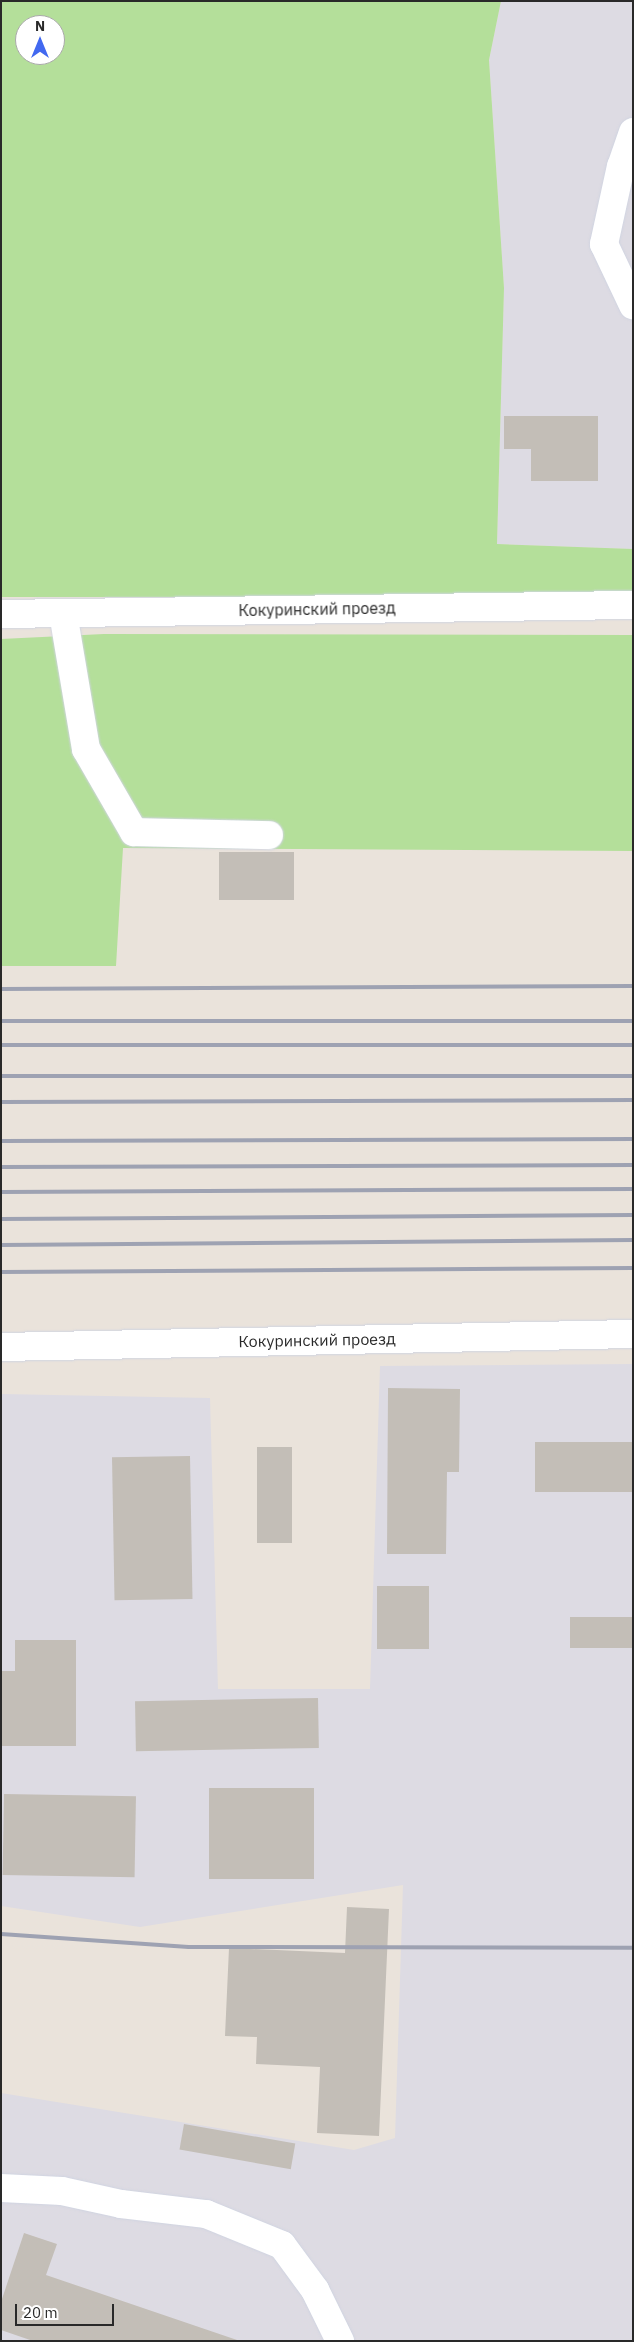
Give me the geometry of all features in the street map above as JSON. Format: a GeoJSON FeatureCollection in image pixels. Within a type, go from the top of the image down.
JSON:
{"type":"FeatureCollection","features":[{"type":"Feature","properties":{"kind":"street"},"geometry":{"type":"LineString","coordinates":[[633,132],[621,166],[604,244],[633,305]]}},
{"type":"Feature","properties":{"kind":"street","name":"Кокуринский проезд"},"geometry":{"type":"LineString","coordinates":[[1,614],[633,605]]}},
{"type":"Feature","properties":{"kind":"street"},"geometry":{"type":"LineString","coordinates":[[63,613],[86,749],[134,832],[269,835]]}},
{"type":"Feature","properties":{"kind":"street","name":"Кокуринский проезд"},"geometry":{"type":"LineString","coordinates":[[1,1347],[633,1334]]}},
{"type":"Feature","properties":{"kind":"street"},"geometry":{"type":"LineString","coordinates":[[1,2188],[62,2191],[121,2204],[206,2214],[282,2245],[315,2290],[340,2341]]}},
{"type":"Feature","properties":{"kind":"shaded area"},"geometry":{"type":"Polygon","coordinates":[[[501,1],[633,1],[633,549],[497,544],[504,288],[489,60],[501,1]]]}},
{"type":"Feature","properties":{"kind":"shaded area"},"geometry":{"type":"Polygon","coordinates":[[[633,1364],[633,2341],[1,2341],[1,2093],[354,2150],[395,2138],[403,1885],[140,1927],[1,1906],[1,1394],[210,1398],[218,1689],[370,1689],[380,1366],[633,1364]]]}},
{"type":"Feature","properties":{"kind":"green space"},"geometry":{"type":"Polygon","coordinates":[[[1,1],[501,1],[489,60],[504,288],[497,544],[633,549],[633,592],[245,597],[1,597],[1,1]]]}},
{"type":"Feature","properties":{"kind":"green space"},"geometry":{"type":"Polygon","coordinates":[[[104,634],[633,635],[633,851],[123,848],[116,966],[1,966],[1,639],[104,634]]]}},
{"type":"Feature","properties":{"kind":"building"},"geometry":{"type":"Polygon","coordinates":[[[504,416],[598,416],[598,481],[531,481],[531,449],[504,449],[504,416]]]}},
{"type":"Feature","properties":{"kind":"building"},"geometry":{"type":"Polygon","coordinates":[[[219,852],[294,852],[294,900],[219,900],[219,852]]]}},
{"type":"Feature","properties":{"kind":"building"},"geometry":{"type":"Polygon","coordinates":[[[388,1388],[460,1389],[459,1472],[447,1472],[446,1554],[387,1554],[388,1388]]]}},
{"type":"Feature","properties":{"kind":"building"},"geometry":{"type":"Polygon","coordinates":[[[535,1442],[633,1442],[633,1492],[535,1492],[535,1442]]]}},
{"type":"Feature","properties":{"kind":"building"},"geometry":{"type":"Polygon","coordinates":[[[257,1447],[292,1447],[292,1543],[257,1543],[257,1447]]]}},
{"type":"Feature","properties":{"kind":"building"},"geometry":{"type":"Polygon","coordinates":[[[190,1456],[192,1599],[115,1600],[112,1457],[190,1456]]]}},
{"type":"Feature","properties":{"kind":"building"},"geometry":{"type":"Polygon","coordinates":[[[377,1586],[429,1586],[429,1649],[377,1649],[377,1586]]]}},
{"type":"Feature","properties":{"kind":"building"},"geometry":{"type":"Polygon","coordinates":[[[570,1617],[633,1617],[633,1648],[570,1648],[570,1617]]]}},
{"type":"Feature","properties":{"kind":"building"},"geometry":{"type":"Polygon","coordinates":[[[15,1640],[76,1640],[76,1746],[1,1746],[1,1671],[15,1671],[15,1640]]]}},
{"type":"Feature","properties":{"kind":"building"},"geometry":{"type":"Polygon","coordinates":[[[318,1698],[319,1748],[136,1751],[135,1701],[318,1698]]]}},
{"type":"Feature","properties":{"kind":"building"},"geometry":{"type":"Polygon","coordinates":[[[209,1788],[314,1788],[314,1879],[209,1879],[209,1788]]]}},
{"type":"Feature","properties":{"kind":"building"},"geometry":{"type":"Polygon","coordinates":[[[4,1794],[136,1796],[135,1877],[3,1875],[4,1794]]]}},
{"type":"Feature","properties":{"kind":"building"},"geometry":{"type":"Polygon","coordinates":[[[347,1907],[389,1909],[379,2136],[317,2133],[320,2067],[256,2064],[257,2037],[225,2036],[229,1948],[345,1953],[347,1907]]]}},
{"type":"Feature","properties":{"kind":"building"},"geometry":{"type":"Polygon","coordinates":[[[184,2124],[295,2144],[291,2169],[179,2150],[184,2124]]]}},
{"type":"Feature","properties":{"kind":"building"},"geometry":{"type":"Polygon","coordinates":[[[24,2233],[57,2244],[46,2275],[240,2341],[33,2341],[1,2330],[1,2302],[24,2233]]]}},
{"type":"Feature","properties":{"kind":"railway"},"geometry":{"type":"LineString","coordinates":[[1,989],[633,986]]}},
{"type":"Feature","properties":{"kind":"railway"},"geometry":{"type":"LineString","coordinates":[[1,1021],[633,1021]]}},
{"type":"Feature","properties":{"kind":"railway"},"geometry":{"type":"LineString","coordinates":[[1,1045],[633,1045]]}},
{"type":"Feature","properties":{"kind":"railway"},"geometry":{"type":"LineString","coordinates":[[1,1076],[633,1076]]}},
{"type":"Feature","properties":{"kind":"railway"},"geometry":{"type":"LineString","coordinates":[[1,1102],[633,1100]]}},
{"type":"Feature","properties":{"kind":"railway"},"geometry":{"type":"LineString","coordinates":[[1,1141],[633,1139]]}},
{"type":"Feature","properties":{"kind":"railway"},"geometry":{"type":"LineString","coordinates":[[1,1167],[633,1165]]}},
{"type":"Feature","properties":{"kind":"railway"},"geometry":{"type":"LineString","coordinates":[[1,1192],[633,1189]]}},
{"type":"Feature","properties":{"kind":"railway"},"geometry":{"type":"LineString","coordinates":[[1,1219],[633,1215]]}},
{"type":"Feature","properties":{"kind":"railway"},"geometry":{"type":"LineString","coordinates":[[1,1245],[633,1240]]}},
{"type":"Feature","properties":{"kind":"railway"},"geometry":{"type":"LineString","coordinates":[[1,1272],[633,1268]]}},
{"type":"Feature","properties":{"kind":"railway"},"geometry":{"type":"LineString","coordinates":[[1,1934],[189,1947],[633,1948]]}}]}
